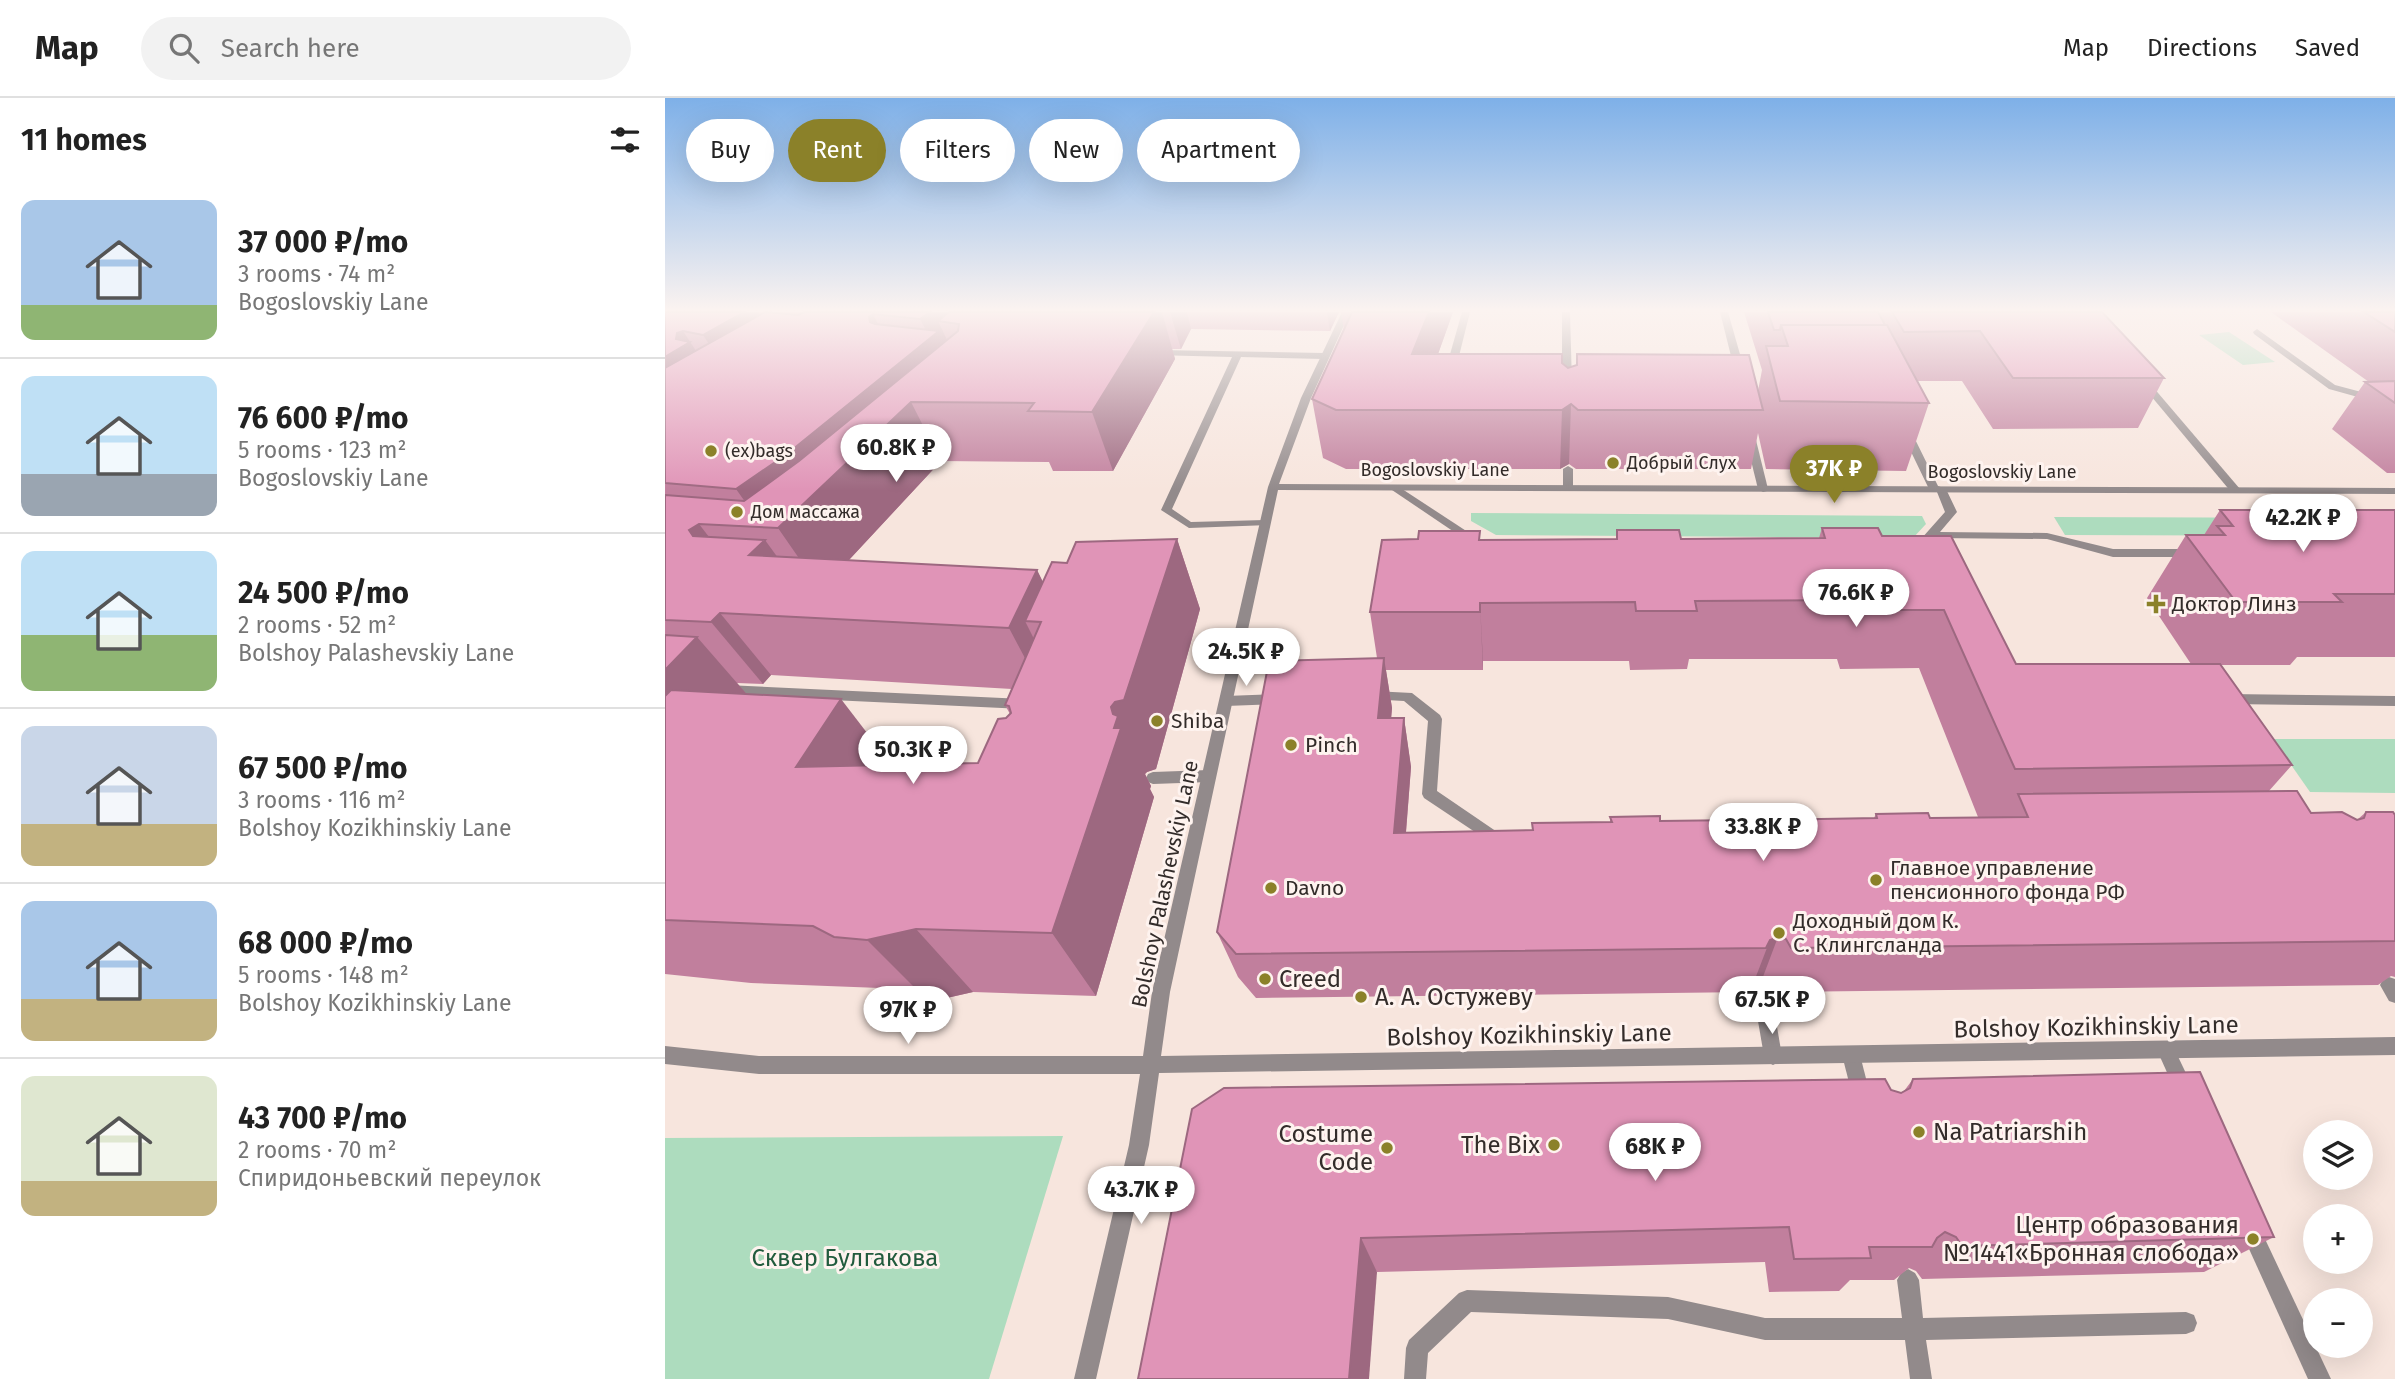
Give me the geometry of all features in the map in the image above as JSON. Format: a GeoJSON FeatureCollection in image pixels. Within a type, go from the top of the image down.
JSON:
{"type":"FeatureCollection","features":[{"type":"Feature","properties":{"kind":"street"},"geometry":{"type":"LineString","coordinates":[[1230,372],[1167,510],[1189,525],[1265,523]]}},
{"type":"Feature","properties":{"kind":"street","name":"Bolshoy Palashevskiy Lane"},"geometry":{"type":"LineString","coordinates":[[1085,1379],[1139,1145],[1161,992],[1273,487],[1282,456],[1317,372]]}},
{"type":"Feature","properties":{"kind":"street"},"geometry":{"type":"LineString","coordinates":[[1448,379],[1450,372]]}},
{"type":"Feature","properties":{"kind":"street"},"geometry":{"type":"LineString","coordinates":[[1567,372],[1568,400]]}},
{"type":"Feature","properties":{"kind":"street"},"geometry":{"type":"LineString","coordinates":[[1740,372],[1743,385]]}},
{"type":"Feature","properties":{"kind":"street"},"geometry":{"type":"LineString","coordinates":[[2311,372],[2332,387],[2365,396],[2395,394]]}},
{"type":"Feature","properties":{"kind":"street"},"geometry":{"type":"LineString","coordinates":[[2143,381],[2236,491]]}},
{"type":"Feature","properties":{"kind":"street"},"geometry":{"type":"LineString","coordinates":[[1900,418],[1951,512],[1915,553],[1901,552]]}},
{"type":"Feature","properties":{"kind":"street"},"geometry":{"type":"LineString","coordinates":[[1747,421],[1763,489]]}},
{"type":"Feature","properties":{"kind":"street"},"geometry":{"type":"LineString","coordinates":[[1567,488],[1568,469]]}},
{"type":"Feature","properties":{"kind":"street","name":"Bogoslovskiy Lane"},"geometry":{"type":"LineString","coordinates":[[1273,487],[2395,491]]}},
{"type":"Feature","properties":{"kind":"street"},"geometry":{"type":"LineString","coordinates":[[1396,488],[1488,549]]}},
{"type":"Feature","properties":{"kind":"street"},"geometry":{"type":"LineString","coordinates":[[1930,535],[2047,536],[2113,553],[2207,554]]}},
{"type":"Feature","properties":{"kind":"street"},"geometry":{"type":"LineString","coordinates":[[716,690],[776,698],[1045,705]]}},
{"type":"Feature","properties":{"kind":"street"},"geometry":{"type":"LineString","coordinates":[[1354,697],[1407,695],[1435,719],[1429,794],[1497,840],[1510,840]]}},
{"type":"Feature","properties":{"kind":"street"},"geometry":{"type":"LineString","coordinates":[[1226,701],[1299,698]]}},
{"type":"Feature","properties":{"kind":"street"},"geometry":{"type":"LineString","coordinates":[[2218,699],[2395,701]]}},
{"type":"Feature","properties":{"kind":"street"},"geometry":{"type":"LineString","coordinates":[[1153,778],[1209,776]]}},
{"type":"Feature","properties":{"kind":"street"},"geometry":{"type":"LineString","coordinates":[[1762,992],[1773,1056]]}},
{"type":"Feature","properties":{"kind":"street","name":"Bolshoy Kozikhinskiy Lane"},"geometry":{"type":"LineString","coordinates":[[665,1055],[759,1065],[1149,1065],[2395,1046]]}},
{"type":"Feature","properties":{"kind":"street"},"geometry":{"type":"LineString","coordinates":[[2166,1050],[2193,1107]]}},
{"type":"Feature","properties":{"kind":"street"},"geometry":{"type":"LineString","coordinates":[[1851,1055],[1865,1111]]}},
{"type":"Feature","properties":{"kind":"street"},"geometry":{"type":"LineString","coordinates":[[2243,1216],[2320,1379]]}},
{"type":"Feature","properties":{"kind":"street"},"geometry":{"type":"LineString","coordinates":[[1908,1280],[1921,1379]]}},
{"type":"Feature","properties":{"kind":"street"},"geometry":{"type":"LineString","coordinates":[[1415,1379],[1417,1348],[1467,1301],[1668,1308],[1765,1329],[2186,1324]]}},
{"type":"Feature","properties":{"kind":"green space"},"geometry":{"type":"Polygon","coordinates":[[[1471,513],[1922,516],[1926,524],[1913,538],[1496,535],[1471,521],[1471,513]]]}},
{"type":"Feature","properties":{"kind":"green space"},"geometry":{"type":"Polygon","coordinates":[[[2054,517],[2395,518],[2395,536],[2065,535],[2054,517]]]}},
{"type":"Feature","properties":{"kind":"green space"},"geometry":{"type":"Polygon","coordinates":[[[2273,739],[2395,739],[2395,793],[2310,792],[2273,739]]]}},
{"type":"Feature","properties":{"kind":"green space","name":"Сквер Булгакова"},"geometry":{"type":"Polygon","coordinates":[[[1063,1136],[989,1379],[665,1379],[665,1138],[1063,1136]]]}},
{"type":"Feature","properties":{"kind":"building"},"geometry":{"type":"Polygon","coordinates":[[[665,372],[889,372],[787,454],[736,489],[665,483],[665,372]]]}},
{"type":"Feature","properties":{"kind":"building"},"geometry":{"type":"Polygon","coordinates":[[[908,372],[1117,372],[1092,412],[1028,411],[1034,403],[911,402],[778,528],[699,524],[689,530],[693,536],[765,540],[749,555],[1037,570],[1009,628],[720,613],[711,622],[665,620],[665,495],[744,501],[799,461],[908,372]]]}},
{"type":"Feature","properties":{"kind":"building"},"geometry":{"type":"Polygon","coordinates":[[[1325,372],[1753,372],[1763,410],[1578,410],[1571,404],[1562,410],[1336,410],[1312,399],[1325,372]]]}},
{"type":"Feature","properties":{"kind":"building"},"geometry":{"type":"Polygon","coordinates":[[[1773,372],[1912,372],[1929,403],[1780,401],[1773,372]]]}},
{"type":"Feature","properties":{"kind":"building"},"geometry":{"type":"Polygon","coordinates":[[[2009,372],[2158,372],[2164,378],[2013,378],[2009,372]]]}},
{"type":"Feature","properties":{"kind":"building"},"geometry":{"type":"Polygon","coordinates":[[[2395,381],[2395,403],[2365,382],[2395,381]]]}},
{"type":"Feature","properties":{"kind":"building"},"geometry":{"type":"Polygon","coordinates":[[[2220,510],[2395,510],[2395,594],[2334,594],[2342,602],[2236,602],[2186,535],[2225,535],[2217,526],[2233,526],[2220,510]]]}},
{"type":"Feature","properties":{"kind":"building"},"geometry":{"type":"Polygon","coordinates":[[[1822,528],[1878,528],[1882,536],[1951,536],[2016,664],[2220,664],[2292,765],[2015,769],[1944,610],[1860,610],[1856,600],[1695,601],[1697,611],[1636,611],[1635,602],[1480,603],[1480,612],[1370,612],[1382,540],[1418,539],[1419,531],[1480,531],[1479,540],[1617,539],[1617,530],[1679,530],[1681,539],[1825,538],[1822,528]]]}},
{"type":"Feature","properties":{"kind":"building"},"geometry":{"type":"Polygon","coordinates":[[[1177,539],[1124,700],[1115,702],[1111,707],[1113,714],[1118,716],[1114,728],[1121,728],[1052,933],[916,929],[867,940],[834,937],[813,926],[665,920],[665,696],[671,690],[841,699],[796,767],[978,763],[998,719],[1006,718],[1011,713],[1009,706],[1005,705],[1041,622],[1025,621],[1052,562],[1067,563],[1076,542],[1177,539]]]}},
{"type":"Feature","properties":{"kind":"building"},"geometry":{"type":"Polygon","coordinates":[[[665,635],[697,637],[665,670],[665,635]]]}},
{"type":"Feature","properties":{"kind":"building"},"geometry":{"type":"Polygon","coordinates":[[[1384,658],[1378,718],[1404,718],[1394,833],[1533,830],[1532,823],[1612,822],[1610,817],[1660,816],[1660,821],[1741,820],[1744,828],[1753,830],[1761,826],[1763,820],[1877,818],[1876,814],[1928,813],[1930,818],[2028,817],[2018,794],[2297,791],[2311,813],[2342,812],[2357,820],[2364,818],[2366,812],[2393,812],[2395,815],[2395,941],[1791,948],[1786,939],[1778,937],[1770,940],[1766,948],[1236,954],[1217,932],[1269,661],[1384,658]]]}},
{"type":"Feature","properties":{"kind":"building"},"geometry":{"type":"Polygon","coordinates":[[[2200,1072],[2274,1237],[1962,1246],[1956,1237],[1945,1232],[1937,1238],[1932,1247],[1869,1247],[1871,1258],[1794,1259],[1789,1227],[1361,1238],[1349,1379],[1138,1379],[1192,1109],[1224,1088],[1885,1079],[1891,1090],[1901,1093],[1910,1088],[1913,1079],[2200,1072]]]}},
{"type":"Feature","properties":{"kind":"place","name":"(ex)bags"},"geometry":{"type":"Point","coordinates":[711,451]}},
{"type":"Feature","properties":{"kind":"place","name":"Добрый Слух"},"geometry":{"type":"Point","coordinates":[1613,463]}},
{"type":"Feature","properties":{"kind":"place","name":"Дом массажа"},"geometry":{"type":"Point","coordinates":[737,512]}},
{"type":"Feature","properties":{"kind":"place","name":"Доктор Линз"},"geometry":{"type":"Point","coordinates":[2156,604]}},
{"type":"Feature","properties":{"kind":"place","name":"Shiba"},"geometry":{"type":"Point","coordinates":[1157,721]}},
{"type":"Feature","properties":{"kind":"place","name":"Pinch"},"geometry":{"type":"Point","coordinates":[1291,745]}},
{"type":"Feature","properties":{"kind":"place","name":"Главное управление пенсионного фонда РФ"},"geometry":{"type":"Point","coordinates":[1876,880]}},
{"type":"Feature","properties":{"kind":"place","name":"Davno"},"geometry":{"type":"Point","coordinates":[1271,888]}},
{"type":"Feature","properties":{"kind":"place","name":"Доходный дом К. С. Клингсланда"},"geometry":{"type":"Point","coordinates":[1779,933]}},
{"type":"Feature","properties":{"kind":"place","name":"Creed"},"geometry":{"type":"Point","coordinates":[1265,979]}},
{"type":"Feature","properties":{"kind":"place","name":"А. А. Остужеву"},"geometry":{"type":"Point","coordinates":[1361,997]}},
{"type":"Feature","properties":{"kind":"place","name":"Na Patriarshih"},"geometry":{"type":"Point","coordinates":[1919,1132]}},
{"type":"Feature","properties":{"kind":"place","name":"The Bix"},"geometry":{"type":"Point","coordinates":[1554,1145]}},
{"type":"Feature","properties":{"kind":"place","name":"Costume Code"},"geometry":{"type":"Point","coordinates":[1387,1148]}},
{"type":"Feature","properties":{"kind":"place","name":"Центр образования №1441«Бронная слобода»"},"geometry":{"type":"Point","coordinates":[2253,1239]}}]}
